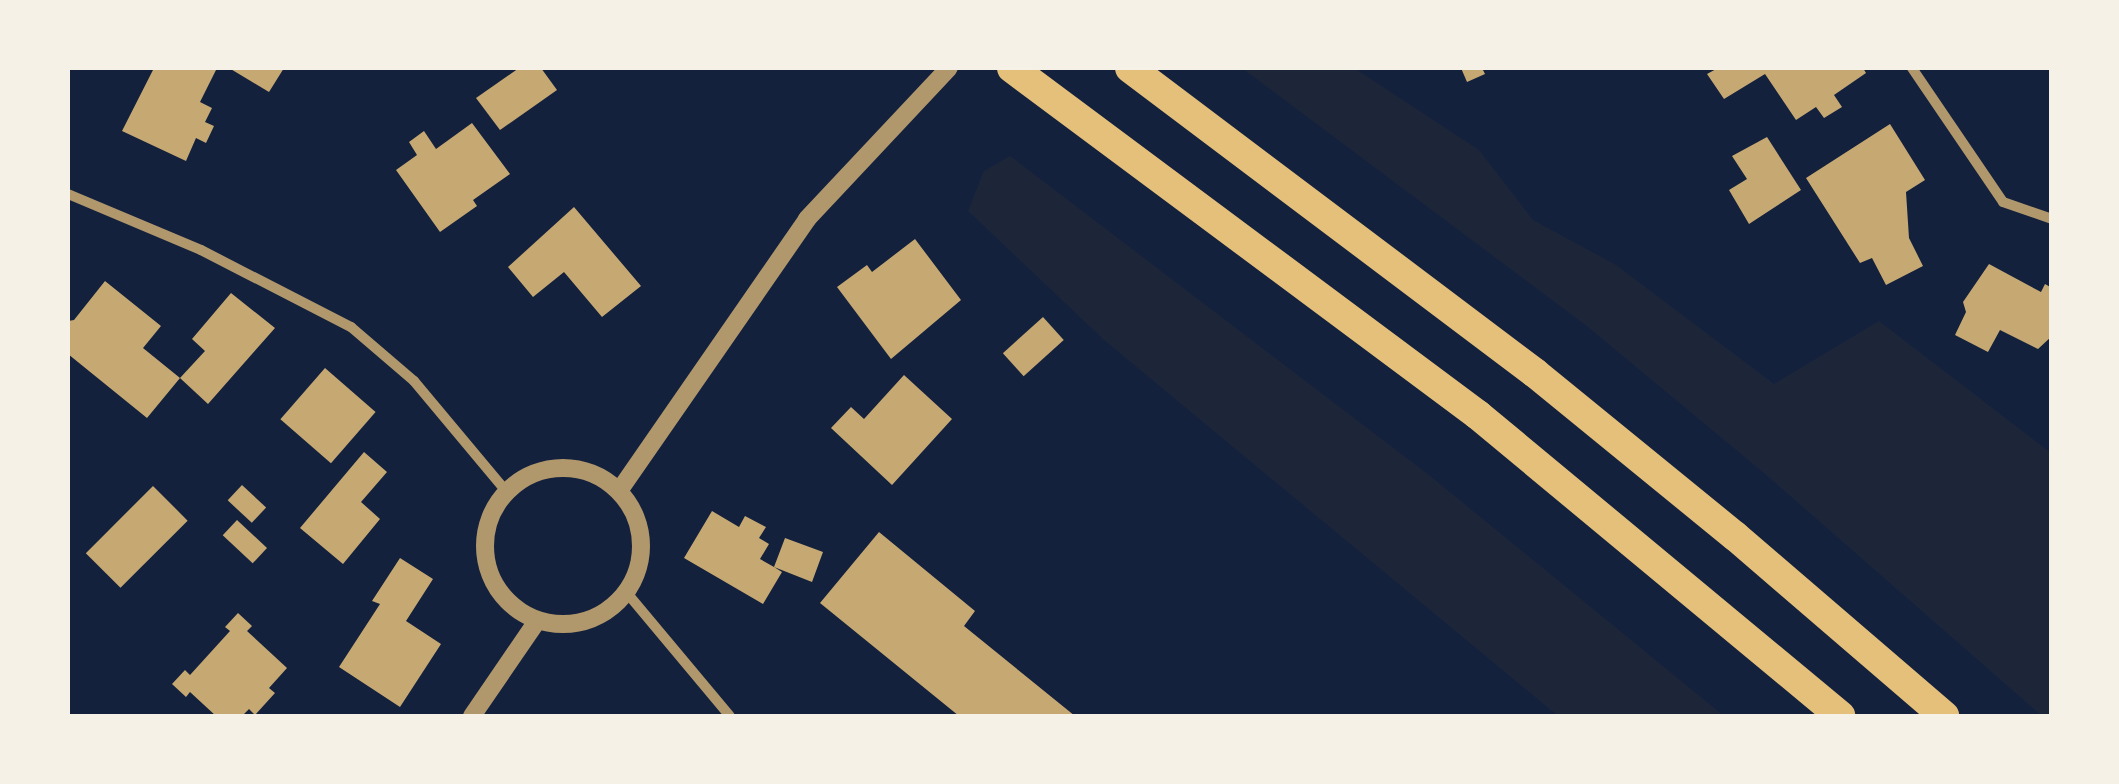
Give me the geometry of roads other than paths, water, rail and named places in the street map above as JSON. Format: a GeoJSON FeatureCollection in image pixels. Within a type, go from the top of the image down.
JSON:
{"type":"FeatureCollection","features":[{"type":"Feature","properties":{"kind":"highway"},"geometry":{"type":"LineString","coordinates":[[1012,68],[1071,108],[1478,415],[1840,716]]}},
{"type":"Feature","properties":{"kind":"highway"},"geometry":{"type":"LineString","coordinates":[[1130,68],[1536,373],[1736,536],[1944,716]]}},
{"type":"Feature","properties":{"kind":"street"},"geometry":{"type":"LineString","coordinates":[[619,491],[807,219],[949,68]]}},
{"type":"Feature","properties":{"kind":"street"},"geometry":{"type":"LineString","coordinates":[[1912,68],[2003,202],[2052,219]]}},
{"type":"Feature","properties":{"kind":"street"},"geometry":{"type":"LineString","coordinates":[[68,194],[201,250],[351,327],[414,380],[506,491]]}},
{"type":"Feature","properties":{"kind":"street"},"geometry":{"type":"LineString","coordinates":[[550,468],[575,468],[599,476],[619,491],[640,530],[637,574],[627,593],[609,610],[587,622],[562,625],[537,621],[514,608],[496,589],[486,564],[487,525],[506,491],[527,476],[550,468]]}},
{"type":"Feature","properties":{"kind":"street"},"geometry":{"type":"LineString","coordinates":[[627,593],[730,716]]}},
{"type":"Feature","properties":{"kind":"street"},"geometry":{"type":"LineString","coordinates":[[472,716],[537,621]]}}]}
